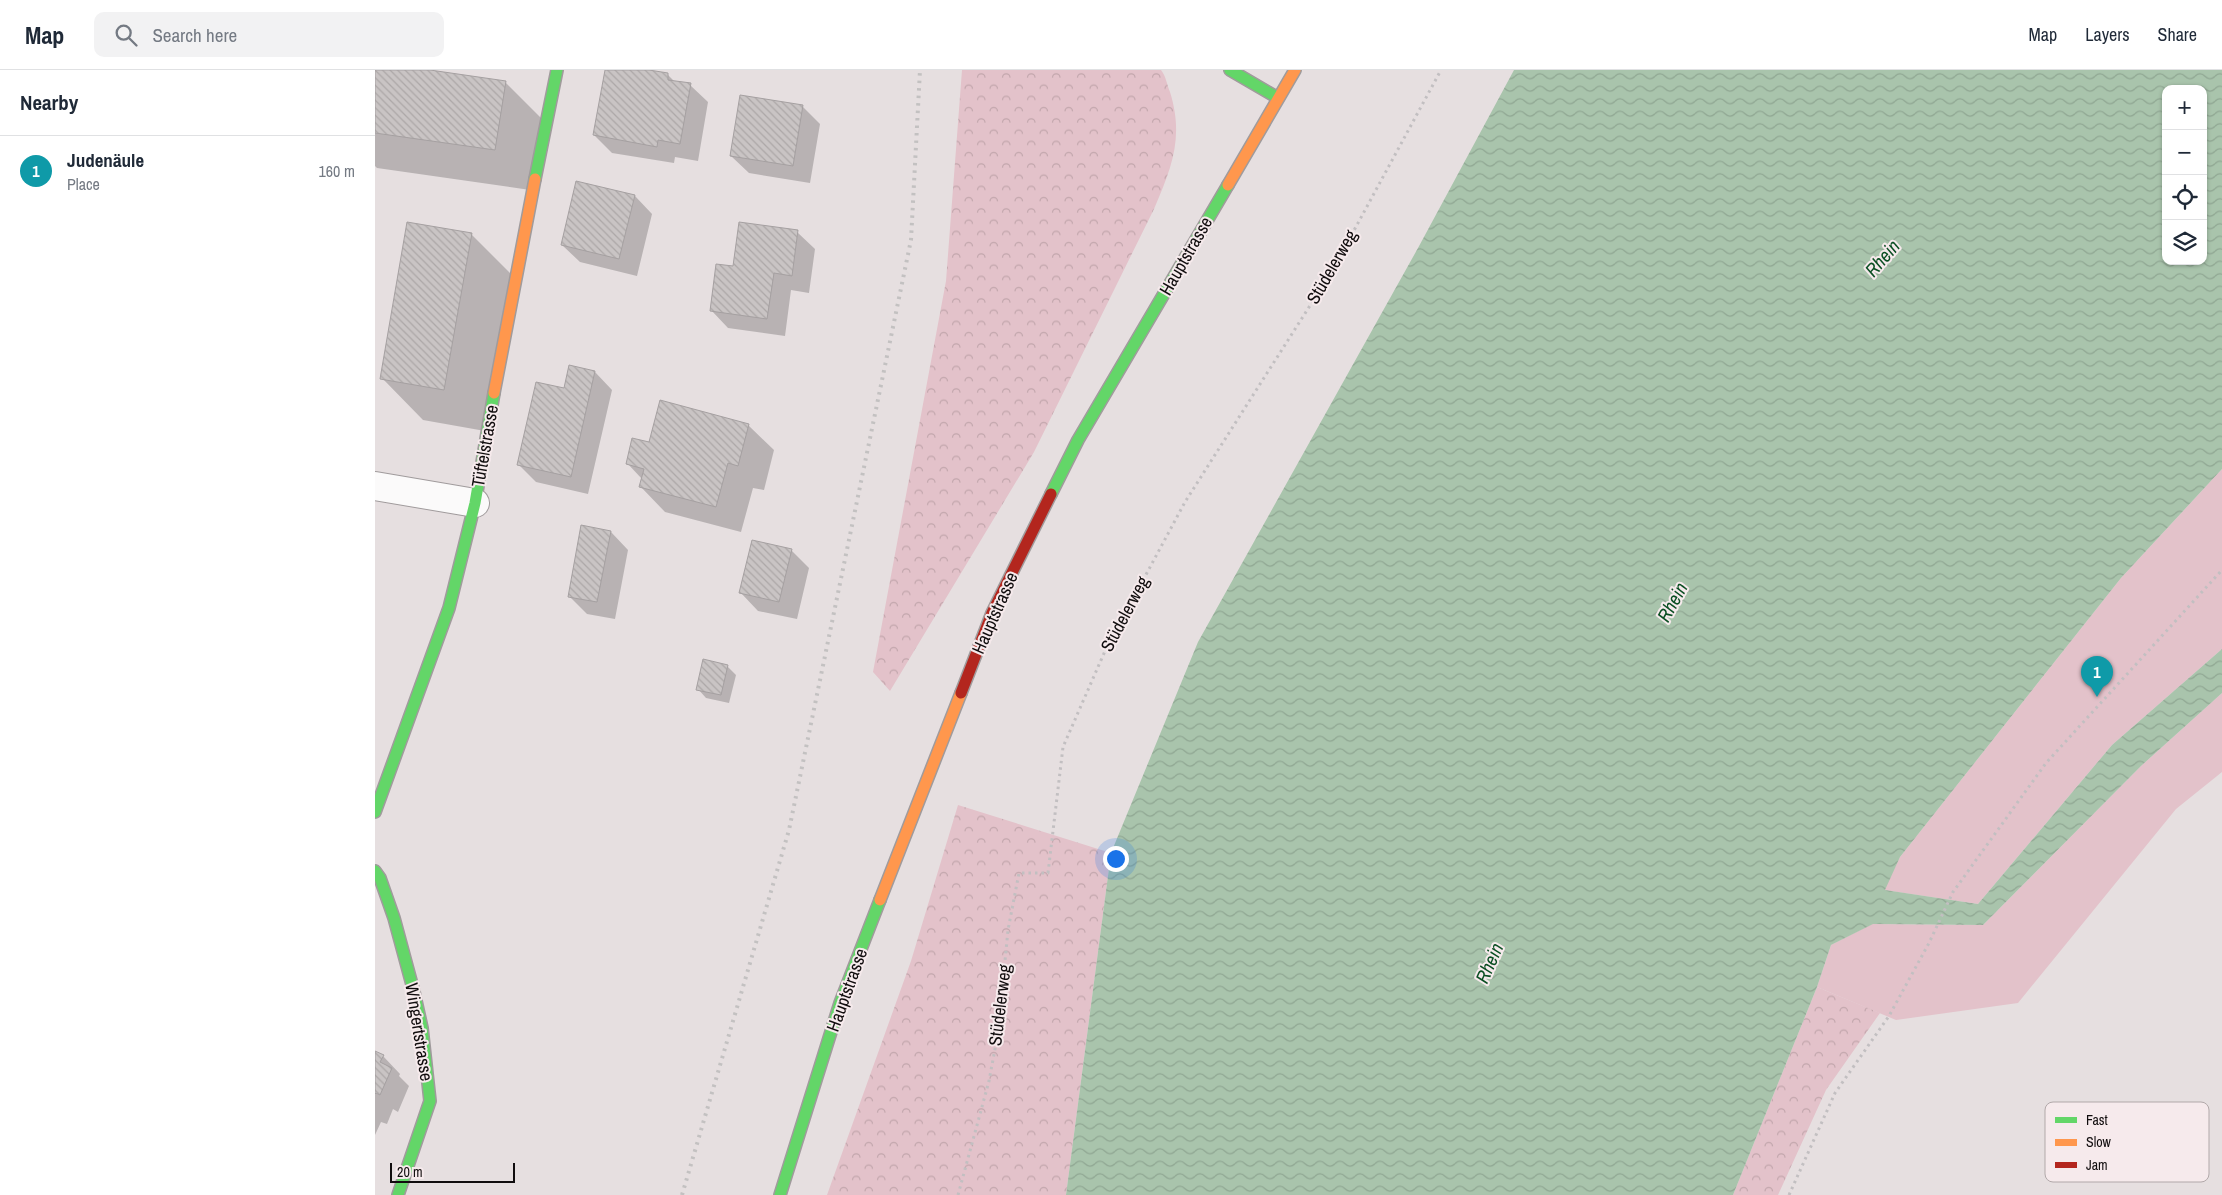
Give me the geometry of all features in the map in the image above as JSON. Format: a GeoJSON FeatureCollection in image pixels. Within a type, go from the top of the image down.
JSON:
{"type":"FeatureCollection","features":[{"type":"Feature","properties":{"kind":"main road","name":"Tüftelstrasse"},"geometry":{"type":"LineString","coordinates":[[375,812],[449,608],[475,503],[507,320],[557,70]]}},
{"type":"Feature","properties":{"kind":"main road"},"geometry":{"type":"LineString","coordinates":[[1230,70],[1278,98]]}},
{"type":"Feature","properties":{"kind":"main road","name":"Hauptstrasse"},"geometry":{"type":"LineString","coordinates":[[780,1195],[840,1003],[993,613],[1078,440],[1295,70]]}},
{"type":"Feature","properties":{"kind":"main road","name":"Wingertstrasse"},"geometry":{"type":"LineString","coordinates":[[375,870],[380,878],[393,918],[414,992],[422,1028],[430,1101],[398,1195]]}},
{"type":"Feature","properties":{"kind":"street"},"geometry":{"type":"LineString","coordinates":[[375,486],[475,503]]}},
{"type":"Feature","properties":{"kind":"path","name":"Stüdelerweg"},"geometry":{"type":"LineString","coordinates":[[958,1195],[989,1081],[997,1033],[1008,930],[1019,873],[1048,873],[1063,747],[1105,650],[1185,502],[1333,271],[1441,70]]}},
{"type":"Feature","properties":{"kind":"path"},"geometry":{"type":"LineString","coordinates":[[1789,1195],[1835,1093],[1889,1016],[1929,943],[1953,892],[2046,764],[2222,570]]}},
{"type":"Feature","properties":{"kind":"green space"},"geometry":{"type":"Polygon","coordinates":[[[962,70],[1161,70],[1174,108],[1176,138],[1171,165],[1154,209],[1034,452],[890,691],[873,672],[946,281],[962,70]]]}},
{"type":"Feature","properties":{"kind":"green space"},"geometry":{"type":"Polygon","coordinates":[[[2222,469],[2222,649],[2112,745],[1978,904],[1884,890],[1900,857],[2121,578],[2222,469]]]}},
{"type":"Feature","properties":{"kind":"green space"},"geometry":{"type":"Polygon","coordinates":[[[2222,693],[2222,772],[2176,809],[2018,1003],[1896,1020],[1817,987],[1831,945],[1872,924],[1983,925],[2141,766],[2222,693]]]}},
{"type":"Feature","properties":{"kind":"green space"},"geometry":{"type":"Polygon","coordinates":[[[958,805],[1111,853],[1066,1195],[827,1195],[911,961],[958,805]]]}},
{"type":"Feature","properties":{"kind":"green space"},"geometry":{"type":"Polygon","coordinates":[[[1817,987],[1880,1013],[1826,1090],[1778,1195],[1733,1195],[1817,987]]]}},
{"type":"Feature","properties":{"kind":"water","name":"Rhein"},"geometry":{"type":"Polygon","coordinates":[[[1514,70],[2222,70],[2222,469],[2121,578],[1900,857],[1885,890],[1978,904],[2112,745],[2222,649],[2222,693],[2141,766],[1983,925],[1873,924],[1831,945],[1817,987],[1733,1195],[1066,1195],[1111,853],[1198,642],[1418,248],[1514,70]]]}},
{"type":"Feature","properties":{"kind":"building"},"geometry":{"type":"Polygon","coordinates":[[[375,70],[430,70],[506,81],[495,150],[375,133],[375,70]]]}},
{"type":"Feature","properties":{"kind":"building"},"geometry":{"type":"Polygon","coordinates":[[[605,70],[649,70],[668,73],[668,80],[691,83],[680,144],[658,140],[657,147],[593,135],[605,70]]]}},
{"type":"Feature","properties":{"kind":"building"},"geometry":{"type":"Polygon","coordinates":[[[740,95],[803,105],[793,166],[730,156],[740,95]]]}},
{"type":"Feature","properties":{"kind":"building"},"geometry":{"type":"Polygon","coordinates":[[[576,181],[635,195],[619,259],[561,245],[576,181]]]}},
{"type":"Feature","properties":{"kind":"building"},"geometry":{"type":"Polygon","coordinates":[[[407,222],[472,233],[444,390],[380,379],[407,222]]]}},
{"type":"Feature","properties":{"kind":"building"},"geometry":{"type":"Polygon","coordinates":[[[739,222],[798,230],[792,276],[774,273],[767,319],[710,311],[716,264],[733,266],[739,222]]]}},
{"type":"Feature","properties":{"kind":"building"},"geometry":{"type":"Polygon","coordinates":[[[569,365],[595,371],[571,477],[517,465],[536,382],[564,388],[569,365]]]}},
{"type":"Feature","properties":{"kind":"building"},"geometry":{"type":"Polygon","coordinates":[[[660,400],[749,424],[738,466],[728,463],[716,507],[639,487],[644,469],[626,464],[632,438],[649,442],[660,400]]]}},
{"type":"Feature","properties":{"kind":"building"},"geometry":{"type":"Polygon","coordinates":[[[581,525],[611,531],[597,602],[568,597],[581,525]]]}},
{"type":"Feature","properties":{"kind":"building"},"geometry":{"type":"Polygon","coordinates":[[[752,540],[792,549],[779,602],[739,593],[752,540]]]}},
{"type":"Feature","properties":{"kind":"building"},"geometry":{"type":"Polygon","coordinates":[[[703,659],[728,665],[721,695],[696,690],[703,659]]]}},
{"type":"Feature","properties":{"kind":"building"},"geometry":{"type":"Polygon","coordinates":[[[375,1051],[384,1055],[380,1062],[392,1068],[380,1095],[375,1094],[375,1051]]]}},
{"type":"Feature","properties":{"kind":"railway"},"geometry":{"type":"LineString","coordinates":[[682,1195],[789,830],[911,240],[920,70]]}},
{"type":"Feature","properties":{"kind":"traffic: fast"},"geometry":{"type":"LineString","coordinates":[[535,179],[557,70]]}},
{"type":"Feature","properties":{"kind":"traffic: fast"},"geometry":{"type":"LineString","coordinates":[[1230,70],[1278,98]]}},
{"type":"Feature","properties":{"kind":"traffic: fast"},"geometry":{"type":"LineString","coordinates":[[1051,494],[1078,440],[1228,185]]}},
{"type":"Feature","properties":{"kind":"traffic: fast"},"geometry":{"type":"LineString","coordinates":[[375,812],[449,608],[475,503],[494,393]]}},
{"type":"Feature","properties":{"kind":"traffic: fast"},"geometry":{"type":"LineString","coordinates":[[375,871],[380,878],[394,918],[414,992],[422,1028],[430,1101],[398,1195]]}},
{"type":"Feature","properties":{"kind":"traffic: fast"},"geometry":{"type":"LineString","coordinates":[[780,1195],[840,1003],[880,900]]}},
{"type":"Feature","properties":{"kind":"traffic: slow"},"geometry":{"type":"LineString","coordinates":[[1228,185],[1295,70]]}},
{"type":"Feature","properties":{"kind":"traffic: slow"},"geometry":{"type":"LineString","coordinates":[[494,393],[535,179]]}},
{"type":"Feature","properties":{"kind":"traffic: slow"},"geometry":{"type":"LineString","coordinates":[[880,900],[961,693]]}},
{"type":"Feature","properties":{"kind":"traffic: jam"},"geometry":{"type":"LineString","coordinates":[[961,693],[992,613],[1051,494]]}},
{"type":"Feature","properties":{"kind":"place","name":"Judenäule"},"geometry":{"type":"Point","coordinates":[2097,697]}}]}
